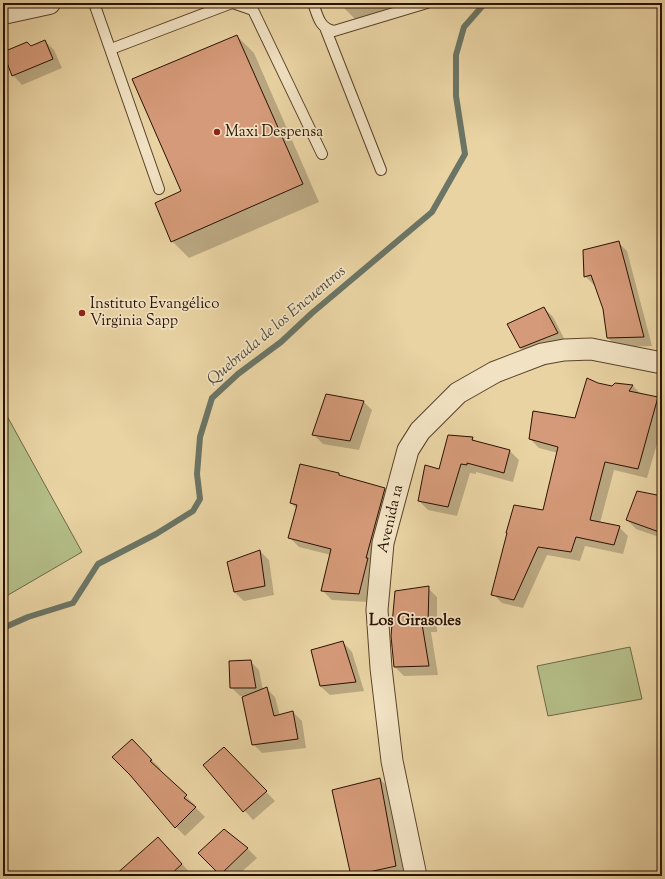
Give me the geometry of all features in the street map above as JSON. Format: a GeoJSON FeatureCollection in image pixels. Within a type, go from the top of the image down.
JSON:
{"type":"FeatureCollection","features":[{"type":"Feature","properties":{"kind":"street"},"geometry":{"type":"LineString","coordinates":[[3,13],[48,3]]}},
{"type":"Feature","properties":{"kind":"street","name":"Avenida 1a"},"geometry":{"type":"LineString","coordinates":[[416,876],[392,760],[381,668],[377,610],[383,543],[408,450],[420,431],[458,393],[495,372],[542,354],[564,350],[592,349],[662,362]]}},
{"type":"Feature","properties":{"kind":"lane"},"geometry":{"type":"LineString","coordinates":[[94,3],[159,189]]}},
{"type":"Feature","properties":{"kind":"lane"},"geometry":{"type":"LineString","coordinates":[[111,50],[232,3],[253,10],[322,154]]}},
{"type":"Feature","properties":{"kind":"lane"},"geometry":{"type":"LineString","coordinates":[[313,3],[321,24],[326,30],[381,170]]}},
{"type":"Feature","properties":{"kind":"lane"},"geometry":{"type":"LineString","coordinates":[[326,30],[334,31],[427,3]]}},
{"type":"Feature","properties":{"kind":"green space"},"geometry":{"type":"Polygon","coordinates":[[[7,416],[82,552],[3,598],[3,419],[7,416]]]}},
{"type":"Feature","properties":{"kind":"green space"},"geometry":{"type":"Polygon","coordinates":[[[630,647],[642,699],[548,716],[537,666],[630,647]]]}},
{"type":"Feature","properties":{"kind":"building","name":"Maxi Despensa"},"geometry":{"type":"Polygon","coordinates":[[[237,35],[303,184],[171,242],[155,203],[181,191],[132,79],[237,35]]]}},
{"type":"Feature","properties":{"kind":"building"},"geometry":{"type":"Polygon","coordinates":[[[45,40],[53,59],[12,76],[3,52],[27,42],[31,46],[45,40]]]}},
{"type":"Feature","properties":{"kind":"building"},"geometry":{"type":"Polygon","coordinates":[[[619,241],[644,337],[607,338],[603,309],[591,275],[584,277],[583,250],[619,241]]]}},
{"type":"Feature","properties":{"kind":"building"},"geometry":{"type":"Polygon","coordinates":[[[544,307],[558,333],[520,348],[507,324],[544,307]]]}},
{"type":"Feature","properties":{"kind":"building"},"geometry":{"type":"Polygon","coordinates":[[[587,378],[598,383],[612,386],[615,383],[633,385],[629,391],[658,397],[638,469],[605,462],[590,520],[620,526],[614,545],[576,537],[571,552],[538,547],[514,600],[491,595],[514,505],[543,510],[558,447],[529,439],[533,411],[575,418],[587,378]]]}},
{"type":"Feature","properties":{"kind":"building"},"geometry":{"type":"Polygon","coordinates":[[[326,394],[364,401],[350,441],[312,435],[326,394]]]}},
{"type":"Feature","properties":{"kind":"building"},"geometry":{"type":"Polygon","coordinates":[[[448,435],[473,437],[472,440],[510,450],[504,473],[467,463],[467,465],[461,464],[448,507],[418,501],[425,465],[439,469],[448,435]]]}},
{"type":"Feature","properties":{"kind":"building"},"geometry":{"type":"Polygon","coordinates":[[[300,464],[339,473],[339,475],[385,488],[366,558],[368,558],[359,594],[321,591],[331,549],[288,538],[297,505],[290,503],[300,464]]]}},
{"type":"Feature","properties":{"kind":"building"},"geometry":{"type":"Polygon","coordinates":[[[637,491],[662,496],[662,533],[626,520],[637,491]]]}},
{"type":"Feature","properties":{"kind":"building"},"geometry":{"type":"Polygon","coordinates":[[[260,550],[265,586],[234,592],[227,562],[260,550]]]}},
{"type":"Feature","properties":{"kind":"building"},"geometry":{"type":"Polygon","coordinates":[[[429,586],[428,623],[422,624],[429,666],[394,667],[391,636],[395,591],[429,586]]]}},
{"type":"Feature","properties":{"kind":"building"},"geometry":{"type":"Polygon","coordinates":[[[343,641],[356,682],[320,686],[311,650],[343,641]]]}},
{"type":"Feature","properties":{"kind":"building"},"geometry":{"type":"Polygon","coordinates":[[[251,660],[256,688],[230,688],[229,661],[251,660]]]}},
{"type":"Feature","properties":{"kind":"building"},"geometry":{"type":"Polygon","coordinates":[[[267,687],[274,716],[293,711],[298,739],[252,745],[242,697],[267,687]]]}},
{"type":"Feature","properties":{"kind":"building"},"geometry":{"type":"Polygon","coordinates":[[[132,739],[152,760],[150,761],[187,795],[184,798],[196,807],[175,828],[130,775],[112,757],[132,739]]]}},
{"type":"Feature","properties":{"kind":"building"},"geometry":{"type":"Polygon","coordinates":[[[224,747],[267,791],[243,812],[203,765],[224,747]]]}},
{"type":"Feature","properties":{"kind":"building"},"geometry":{"type":"Polygon","coordinates":[[[380,778],[396,866],[351,876],[332,790],[380,778]]]}},
{"type":"Feature","properties":{"kind":"building"},"geometry":{"type":"Polygon","coordinates":[[[224,829],[248,848],[220,875],[198,853],[224,829]]]}},
{"type":"Feature","properties":{"kind":"building"},"geometry":{"type":"Polygon","coordinates":[[[158,837],[182,864],[169,876],[114,876],[158,837]]]}},
{"type":"Feature","properties":{"kind":"waterway","name":"Quebrada de los Encuentros"},"geometry":{"type":"LineString","coordinates":[[3,628],[28,617],[73,603],[98,564],[156,534],[193,511],[200,499],[197,474],[200,437],[212,398],[238,374],[281,342],[312,313],[432,212],[465,154],[456,96],[456,55],[464,27],[485,3]]}},
{"type":"Feature","properties":{"kind":"place","name":"Maxi Despensa"},"geometry":{"type":"Point","coordinates":[217,132]}},
{"type":"Feature","properties":{"kind":"place","name":"Instituto Evangélico Virginia Sapp"},"geometry":{"type":"Point","coordinates":[82,313]}},
{"type":"Feature","properties":{"kind":"district","name":"Los Girasoles"},"geometry":{"type":"Point","coordinates":[415,621]}}]}
